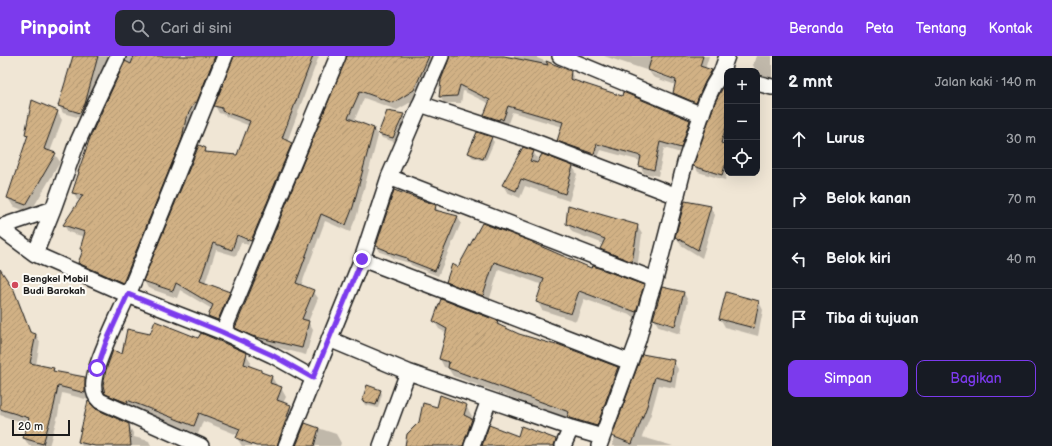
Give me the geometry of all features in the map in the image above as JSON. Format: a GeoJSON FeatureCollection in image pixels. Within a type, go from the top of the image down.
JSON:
{"type":"FeatureCollection","features":[{"type":"Feature","properties":{"kind":"street"},"geometry":{"type":"LineString","coordinates":[[35,254],[75,148],[118,56]]}},
{"type":"Feature","properties":{"kind":"street"},"geometry":{"type":"LineString","coordinates":[[200,446],[100,401],[95,397],[93,385],[106,342],[128,294],[225,56]]}},
{"type":"Feature","properties":{"kind":"street"},"geometry":{"type":"LineString","coordinates":[[222,332],[338,56]]}},
{"type":"Feature","properties":{"kind":"street"},"geometry":{"type":"LineString","coordinates":[[286,446],[362,259],[389,178],[441,56]]}},
{"type":"Feature","properties":{"kind":"street"},"geometry":{"type":"LineString","coordinates":[[560,56],[702,115]]}},
{"type":"Feature","properties":{"kind":"street"},"geometry":{"type":"LineString","coordinates":[[725,68],[727,56]]}},
{"type":"Feature","properties":{"kind":"street"},"geometry":{"type":"LineString","coordinates":[[329,339],[408,372],[571,428],[600,441],[638,340],[685,163],[710,93],[724,73]]}},
{"type":"Feature","properties":{"kind":"street"},"geometry":{"type":"LineString","coordinates":[[760,84],[772,87]]}},
{"type":"Feature","properties":{"kind":"street"},"geometry":{"type":"LineString","coordinates":[[420,104],[530,140],[677,196]]}},
{"type":"Feature","properties":{"kind":"street"},"geometry":{"type":"LineString","coordinates":[[389,178],[655,280]]}},
{"type":"Feature","properties":{"kind":"street"},"geometry":{"type":"LineString","coordinates":[[0,227],[53,209]]}},
{"type":"Feature","properties":{"kind":"street"},"geometry":{"type":"LineString","coordinates":[[0,227],[35,254],[222,332],[272,355],[313,378]]}},
{"type":"Feature","properties":{"kind":"street"},"geometry":{"type":"LineString","coordinates":[[362,259],[630,362]]}},
{"type":"Feature","properties":{"kind":"street"},"geometry":{"type":"LineString","coordinates":[[381,446],[408,372]]}},
{"type":"Feature","properties":{"kind":"street"},"geometry":{"type":"LineString","coordinates":[[472,446],[489,400]]}},
{"type":"Feature","properties":{"kind":"street"},"geometry":{"type":"LineString","coordinates":[[563,446],[571,428]]}},
{"type":"Feature","properties":{"kind":"building"},"geometry":{"type":"Polygon","coordinates":[[[73,56],[98,56],[85,104],[80,113],[58,106],[73,56]]]}},
{"type":"Feature","properties":{"kind":"building"},"geometry":{"type":"Polygon","coordinates":[[[134,56],[215,56],[197,102],[195,102],[186,118],[182,139],[123,283],[78,263],[83,250],[80,249],[85,232],[63,225],[83,195],[72,193],[91,135],[125,61],[131,64],[134,56]]]}},
{"type":"Feature","properties":{"kind":"building"},"geometry":{"type":"Polygon","coordinates":[[[234,56],[313,56],[282,138],[292,143],[251,241],[237,235],[232,250],[213,243],[200,281],[230,292],[218,320],[208,316],[213,305],[176,283],[173,291],[143,281],[199,145],[206,148],[205,152],[237,155],[250,121],[222,111],[222,108],[214,106],[234,56]]]}},
{"type":"Feature","properties":{"kind":"building"},"geometry":{"type":"Polygon","coordinates":[[[347,56],[429,56],[414,90],[393,103],[360,91],[348,118],[374,128],[353,207],[346,225],[321,214],[296,283],[314,290],[302,319],[309,321],[302,348],[252,336],[235,328],[347,56]]]}},
{"type":"Feature","properties":{"kind":"building"},"geometry":{"type":"Polygon","coordinates":[[[450,56],[504,56],[548,65],[546,61],[571,71],[570,79],[622,96],[623,92],[690,120],[681,148],[660,142],[654,170],[639,166],[641,156],[597,144],[594,154],[557,141],[563,122],[508,106],[503,120],[484,115],[490,100],[460,85],[457,96],[439,97],[441,80],[450,56]]]}},
{"type":"Feature","properties":{"kind":"building"},"geometry":{"type":"Polygon","coordinates":[[[652,56],[703,56],[700,66],[712,70],[696,103],[673,93],[676,80],[648,70],[652,56]]]}},
{"type":"Feature","properties":{"kind":"building"},"geometry":{"type":"Polygon","coordinates":[[[724,86],[724,133],[721,143],[724,144],[724,169],[722,175],[693,166],[715,102],[724,86]]]}},
{"type":"Feature","properties":{"kind":"building"},"geometry":{"type":"Polygon","coordinates":[[[32,100],[58,111],[44,149],[56,153],[26,205],[7,198],[28,135],[25,134],[32,100]]]}},
{"type":"Feature","properties":{"kind":"building"},"geometry":{"type":"Polygon","coordinates":[[[387,111],[404,114],[393,138],[378,134],[387,111]]]}},
{"type":"Feature","properties":{"kind":"building"},"geometry":{"type":"Polygon","coordinates":[[[477,132],[492,137],[483,159],[468,153],[477,132]]]}},
{"type":"Feature","properties":{"kind":"building"},"geometry":{"type":"Polygon","coordinates":[[[523,147],[534,151],[530,161],[537,163],[542,154],[573,166],[565,194],[521,179],[516,191],[502,185],[523,147]]]}},
{"type":"Feature","properties":{"kind":"building"},"geometry":{"type":"Polygon","coordinates":[[[394,190],[436,205],[435,210],[458,216],[435,271],[376,246],[394,190]]]}},
{"type":"Feature","properties":{"kind":"building"},"geometry":{"type":"Polygon","coordinates":[[[685,201],[711,206],[698,250],[675,237],[685,201]]]}},
{"type":"Feature","properties":{"kind":"building"},"geometry":{"type":"Polygon","coordinates":[[[568,205],[638,225],[632,262],[600,249],[605,239],[566,224],[568,205]]]}},
{"type":"Feature","properties":{"kind":"building"},"geometry":{"type":"Polygon","coordinates":[[[482,223],[533,242],[591,268],[593,266],[644,285],[636,312],[579,291],[571,314],[536,302],[544,279],[494,262],[483,296],[446,282],[452,264],[458,267],[482,223]]]}},
{"type":"Feature","properties":{"kind":"building"},"geometry":{"type":"Polygon","coordinates":[[[0,269],[14,290],[30,332],[36,334],[30,363],[54,368],[53,371],[85,377],[85,393],[58,386],[43,444],[23,438],[29,418],[0,409],[0,269]]]}},
{"type":"Feature","properties":{"kind":"building"},"geometry":{"type":"Polygon","coordinates":[[[662,287],[684,292],[675,326],[653,319],[662,287]]]}},
{"type":"Feature","properties":{"kind":"building"},"geometry":{"type":"Polygon","coordinates":[[[726,292],[759,301],[754,328],[719,319],[726,292]]]}},
{"type":"Feature","properties":{"kind":"building"},"geometry":{"type":"Polygon","coordinates":[[[441,299],[498,321],[497,324],[519,334],[556,345],[557,344],[618,367],[597,426],[567,417],[569,412],[448,368],[449,362],[439,359],[447,329],[433,321],[441,299]]]}},
{"type":"Feature","properties":{"kind":"building"},"geometry":{"type":"Polygon","coordinates":[[[155,321],[198,338],[201,333],[247,353],[244,364],[272,376],[270,383],[282,387],[277,400],[291,405],[277,446],[256,446],[236,438],[240,429],[199,413],[194,426],[127,400],[128,403],[105,394],[103,385],[106,370],[113,350],[122,354],[127,329],[150,334],[155,321]]]}},
{"type":"Feature","properties":{"kind":"building"},"geometry":{"type":"Polygon","coordinates":[[[642,354],[674,360],[671,381],[655,377],[647,406],[632,444],[612,436],[642,354]]]}},
{"type":"Feature","properties":{"kind":"building"},"geometry":{"type":"Polygon","coordinates":[[[367,385],[381,390],[376,405],[362,401],[367,385]]]}},
{"type":"Feature","properties":{"kind":"building"},"geometry":{"type":"Polygon","coordinates":[[[440,395],[467,405],[464,415],[472,419],[463,446],[405,446],[407,434],[419,422],[423,403],[437,407],[440,395]]]}},
{"type":"Feature","properties":{"kind":"building"},"geometry":{"type":"Polygon","coordinates":[[[88,401],[96,409],[129,424],[131,446],[95,446],[78,442],[88,401]]]}},
{"type":"Feature","properties":{"kind":"building"},"geometry":{"type":"Polygon","coordinates":[[[305,423],[319,428],[314,446],[296,446],[305,423]]]}},
{"type":"Feature","properties":{"kind":"building"},"geometry":{"type":"Polygon","coordinates":[[[489,425],[518,436],[521,426],[556,439],[554,446],[482,446],[489,425]]]}},
{"type":"Feature","properties":{"kind":"place","name":"Bengkel Mobil Budi Barokah"},"geometry":{"type":"Point","coordinates":[15,285]}},
{"type":"Feature","properties":{"kind":"route"},"geometry":{"type":"LineString","coordinates":[[97,368],[106,342],[128,294],[222,332],[272,355],[313,378],[362,259]]}}]}
